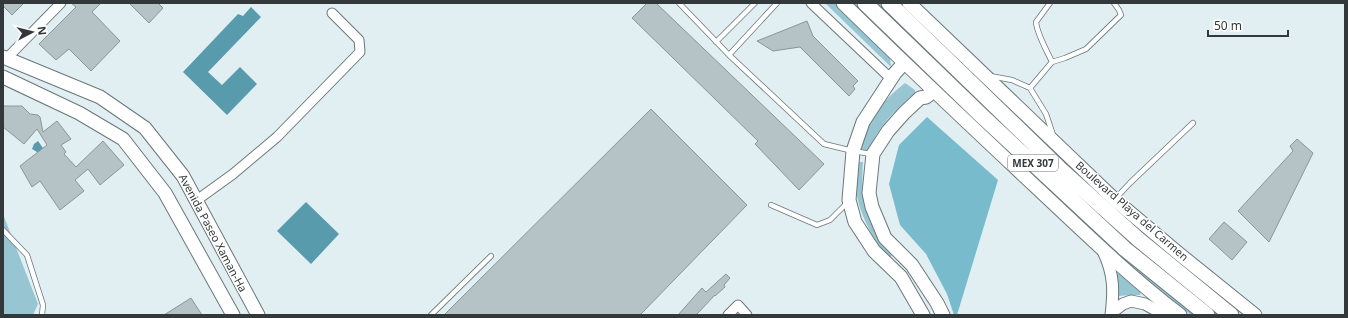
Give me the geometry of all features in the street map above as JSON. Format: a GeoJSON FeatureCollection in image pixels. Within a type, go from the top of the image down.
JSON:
{"type":"FeatureCollection","features":[{"type":"Feature","properties":{"kind":"highway","name":"MEX 307"},"geometry":{"type":"LineString","coordinates":[[865,3],[982,116],[1125,249],[1207,315]]}},
{"type":"Feature","properties":{"kind":"highway","name":"MEX 307"},"geometry":{"type":"LineString","coordinates":[[889,3],[1059,168],[1138,239],[1231,315]]}},
{"type":"Feature","properties":{"kind":"main road"},"geometry":{"type":"LineString","coordinates":[[843,3],[904,63],[1102,249],[1179,314]]}},
{"type":"Feature","properties":{"kind":"main road","name":"Boulevard Playa del Carmen"},"geometry":{"type":"LineString","coordinates":[[909,3],[1114,200],[1255,315]]}},
{"type":"Feature","properties":{"kind":"main road","name":"Avenida Paseo Xaman-Ha"},"geometry":{"type":"LineString","coordinates":[[4,58],[100,97],[145,128],[184,176],[258,315]]}},
{"type":"Feature","properties":{"kind":"main road"},"geometry":{"type":"LineString","coordinates":[[904,63],[895,73],[863,122],[852,151],[849,200],[855,222],[874,251],[901,277],[920,310],[929,308],[940,309]]}},
{"type":"Feature","properties":{"kind":"main road","name":"Avenida Paseo Xaman-Ha"},"geometry":{"type":"LineString","coordinates":[[3,77],[79,113],[123,139],[165,192],[232,315]]}},
{"type":"Feature","properties":{"kind":"main road"},"geometry":{"type":"LineString","coordinates":[[934,91],[926,97],[920,98],[904,113],[888,131],[873,154],[869,193],[872,207],[885,238],[912,265],[940,309]]}},
{"type":"Feature","properties":{"kind":"street"},"geometry":{"type":"LineString","coordinates":[[4,58],[61,3]]}},
{"type":"Feature","properties":{"kind":"street"},"geometry":{"type":"LineString","coordinates":[[812,3],[887,75],[895,73]]}},
{"type":"Feature","properties":{"kind":"street"},"geometry":{"type":"LineString","coordinates":[[197,200],[233,174],[277,137],[360,52],[359,40],[332,13]]}},
{"type":"Feature","properties":{"kind":"street"},"geometry":{"type":"LineString","coordinates":[[1102,249],[1110,266],[1113,283],[1112,314]]}},
{"type":"Feature","properties":{"kind":"street"},"geometry":{"type":"LineString","coordinates":[[1112,314],[1123,304],[1132,301],[1145,304],[1165,315],[1179,314]]}},
{"type":"Feature","properties":{"kind":"street"},"geometry":{"type":"LineString","coordinates":[[728,315],[738,305],[747,315]]}},
{"type":"Feature","properties":{"kind":"lane"},"geometry":{"type":"LineString","coordinates":[[679,3],[728,54],[824,144],[852,151],[873,154]]}},
{"type":"Feature","properties":{"kind":"lane"},"geometry":{"type":"LineString","coordinates":[[716,42],[755,3]]}},
{"type":"Feature","properties":{"kind":"lane"},"geometry":{"type":"LineString","coordinates":[[728,54],[777,3]]}},
{"type":"Feature","properties":{"kind":"lane"},"geometry":{"type":"LineString","coordinates":[[1050,3],[1036,22],[1037,30],[1052,62]]}},
{"type":"Feature","properties":{"kind":"lane"},"geometry":{"type":"LineString","coordinates":[[1030,88],[1052,62],[1086,49],[1121,15],[1114,3]]}},
{"type":"Feature","properties":{"kind":"lane"},"geometry":{"type":"LineString","coordinates":[[984,75],[1012,80],[1030,88],[1046,114],[1056,144]]}},
{"type":"Feature","properties":{"kind":"lane"},"geometry":{"type":"LineString","coordinates":[[1114,200],[1193,123]]}},
{"type":"Feature","properties":{"kind":"lane"},"geometry":{"type":"LineString","coordinates":[[771,205],[818,225],[830,220],[849,200]]}},
{"type":"Feature","properties":{"kind":"lane"},"geometry":{"type":"LineString","coordinates":[[3,230],[27,255],[43,305],[42,315]]}},
{"type":"Feature","properties":{"kind":"lane"},"geometry":{"type":"LineString","coordinates":[[430,315],[491,256]]}},
{"type":"Feature","properties":{"kind":"shaded area"},"geometry":{"type":"Polygon","coordinates":[[[825,3],[835,3],[887,54],[890,58],[891,67],[825,3]]]}},
{"type":"Feature","properties":{"kind":"shaded area"},"geometry":{"type":"Polygon","coordinates":[[[853,3],[858,3],[1197,315],[1191,315],[1183,309],[1091,231],[853,3]]]}},
{"type":"Feature","properties":{"kind":"shaded area"},"geometry":{"type":"Polygon","coordinates":[[[875,3],[880,3],[1044,162],[1123,235],[1219,315],[1217,315],[1159,269],[1093,212],[875,3]]]}},
{"type":"Feature","properties":{"kind":"shaded area"},"geometry":{"type":"Polygon","coordinates":[[[897,3],[901,3],[1065,162],[1113,205],[1246,315],[1243,315],[1209,289],[1111,207],[1063,163],[897,3]]]}},
{"type":"Feature","properties":{"kind":"shaded area"},"geometry":{"type":"Polygon","coordinates":[[[251,7],[261,17],[208,72],[222,85],[240,67],[257,84],[227,115],[183,72],[238,14],[243,16],[251,7]]]}},
{"type":"Feature","properties":{"kind":"shaded area"},"geometry":{"type":"Polygon","coordinates":[[[905,83],[915,90],[915,93],[888,118],[877,133],[869,150],[863,150],[858,146],[871,119],[890,96],[905,83]]]}},
{"type":"Feature","properties":{"kind":"shaded area"},"geometry":{"type":"Polygon","coordinates":[[[927,117],[998,180],[957,315],[954,315],[947,294],[926,254],[900,225],[889,184],[899,145],[927,117]]]}},
{"type":"Feature","properties":{"kind":"shaded area"},"geometry":{"type":"Polygon","coordinates":[[[38,141],[50,158],[43,162],[37,152],[32,149],[34,144],[38,141]]]}},
{"type":"Feature","properties":{"kind":"shaded area"},"geometry":{"type":"Polygon","coordinates":[[[857,162],[863,162],[863,189],[867,211],[876,232],[892,254],[891,257],[886,257],[863,217],[856,187],[857,162]]]}},
{"type":"Feature","properties":{"kind":"shaded area"},"geometry":{"type":"Polygon","coordinates":[[[306,202],[339,234],[311,264],[277,231],[306,202]]]}},
{"type":"Feature","properties":{"kind":"shaded area"},"geometry":{"type":"Polygon","coordinates":[[[3,214],[38,304],[33,315],[3,315],[3,214]]]}},
{"type":"Feature","properties":{"kind":"shaded area"},"geometry":{"type":"Polygon","coordinates":[[[1119,273],[1141,292],[1140,295],[1119,296],[1117,274],[1119,273]]]}},
{"type":"Feature","properties":{"kind":"building"},"geometry":{"type":"Polygon","coordinates":[[[3,3],[24,3],[12,15],[3,6],[3,3]]]}},
{"type":"Feature","properties":{"kind":"building"},"geometry":{"type":"Polygon","coordinates":[[[71,3],[101,3],[92,12],[120,41],[91,71],[69,49],[56,60],[39,44],[76,7],[71,3]]]}},
{"type":"Feature","properties":{"kind":"building"},"geometry":{"type":"Polygon","coordinates":[[[129,3],[158,3],[163,8],[149,23],[129,3]]]}},
{"type":"Feature","properties":{"kind":"building"},"geometry":{"type":"Polygon","coordinates":[[[647,3],[656,3],[824,164],[799,190],[755,144],[758,141],[632,18],[647,3]]]}},
{"type":"Feature","properties":{"kind":"building"},"geometry":{"type":"Polygon","coordinates":[[[807,21],[813,36],[858,81],[853,86],[855,89],[849,96],[800,47],[773,51],[757,41],[807,21]]]}},
{"type":"Feature","properties":{"kind":"building"},"geometry":{"type":"Polygon","coordinates":[[[3,106],[22,106],[30,114],[38,115],[40,117],[43,132],[57,121],[71,139],[61,145],[66,152],[64,154],[76,167],[103,141],[124,165],[100,185],[88,169],[75,180],[84,191],[60,210],[40,181],[32,187],[20,166],[47,145],[37,129],[24,144],[3,127],[3,106]]]}},
{"type":"Feature","properties":{"kind":"building"},"geometry":{"type":"Polygon","coordinates":[[[651,109],[747,205],[640,315],[444,315],[651,109]]]}},
{"type":"Feature","properties":{"kind":"building"},"geometry":{"type":"Polygon","coordinates":[[[1297,139],[1313,153],[1269,242],[1238,211],[1293,151],[1290,146],[1297,139]]]}},
{"type":"Feature","properties":{"kind":"building"},"geometry":{"type":"Polygon","coordinates":[[[1224,222],[1247,242],[1232,260],[1209,239],[1224,222]]]}},
{"type":"Feature","properties":{"kind":"building"},"geometry":{"type":"Polygon","coordinates":[[[726,274],[730,278],[724,285],[725,287],[696,315],[678,315],[702,288],[706,292],[726,274]]]}},
{"type":"Feature","properties":{"kind":"building"},"geometry":{"type":"Polygon","coordinates":[[[191,298],[202,315],[164,315],[191,298]]]}}]}
